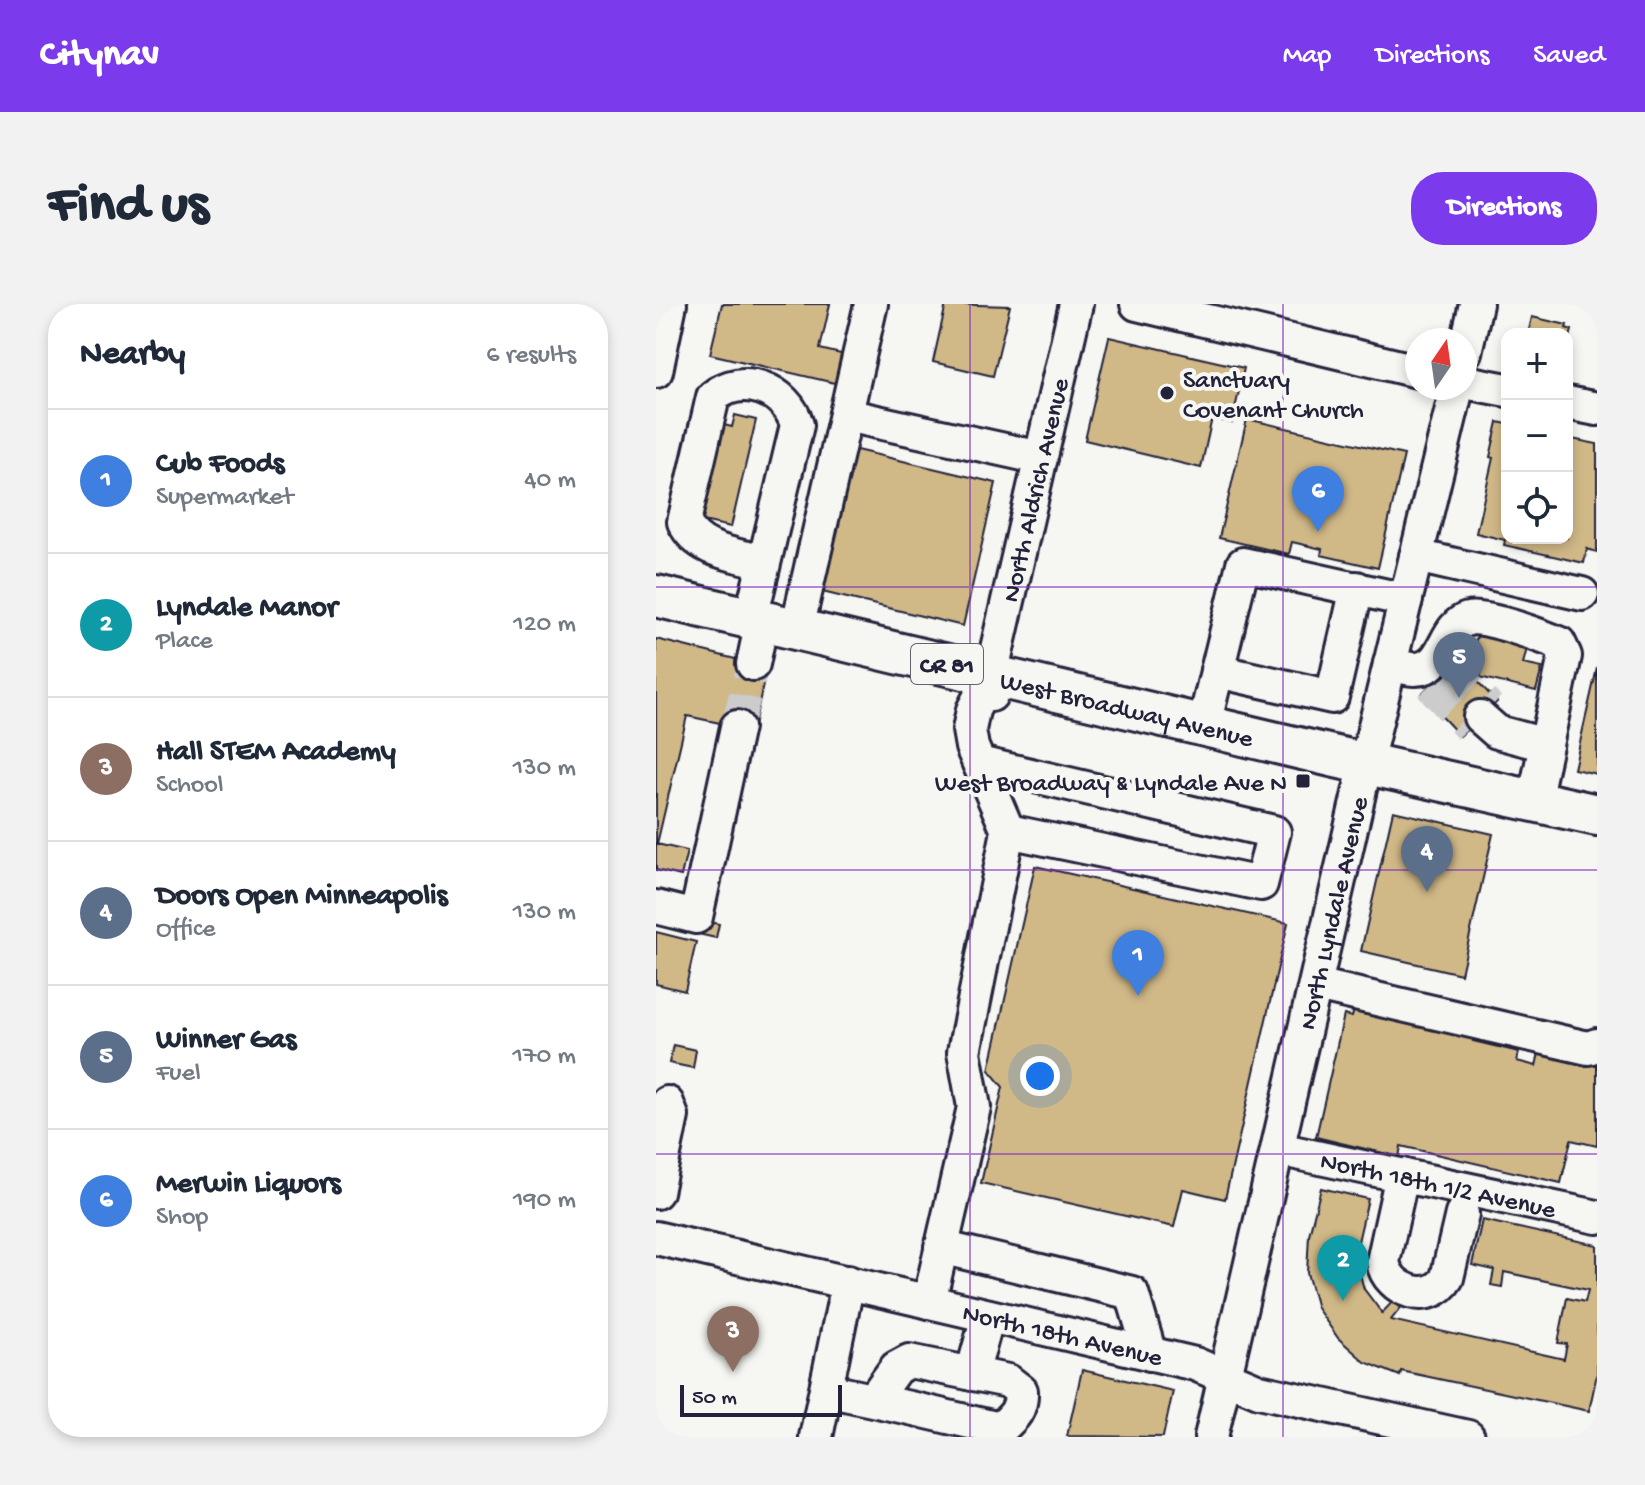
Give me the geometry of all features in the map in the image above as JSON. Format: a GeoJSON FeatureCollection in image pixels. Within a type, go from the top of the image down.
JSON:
{"type":"FeatureCollection","features":[{"type":"Feature","properties":{"kind":"main road","name":"West Broadway Avenue"},"geometry":{"type":"LineString","coordinates":[[656,596],[1597,815]]}},
{"type":"Feature","properties":{"kind":"street"},"geometry":{"type":"LineString","coordinates":[[656,371],[670,304]]}},
{"type":"Feature","properties":{"kind":"street"},"geometry":{"type":"LineString","coordinates":[[753,664],[846,415],[871,304]]}},
{"type":"Feature","properties":{"kind":"street","name":"North Aldrich Avenue"},"geometry":{"type":"LineString","coordinates":[[975,755],[969,730],[973,710],[991,675],[1076,304]]}},
{"type":"Feature","properties":{"kind":"street"},"geometry":{"type":"LineString","coordinates":[[1137,304],[1268,318],[1405,367]]}},
{"type":"Feature","properties":{"kind":"street"},"geometry":{"type":"LineString","coordinates":[[1470,328],[1476,304]]}},
{"type":"Feature","properties":{"kind":"street"},"geometry":{"type":"LineString","coordinates":[[764,562],[705,546],[690,534],[684,522],[713,397],[726,386],[737,384],[765,389],[783,398],[793,410],[797,425],[764,562],[770,623]]}},
{"type":"Feature","properties":{"kind":"street"},"geometry":{"type":"LineString","coordinates":[[1477,384],[1501,389]]}},
{"type":"Feature","properties":{"kind":"street","name":"North Lyndale Avenue"},"geometry":{"type":"LineString","coordinates":[[1211,1437],[1366,763],[1454,400]]}},
{"type":"Feature","properties":{"kind":"street"},"geometry":{"type":"LineString","coordinates":[[1573,404],[1597,409]]}},
{"type":"Feature","properties":{"kind":"street"},"geometry":{"type":"LineString","coordinates":[[846,415],[1041,458]]}},
{"type":"Feature","properties":{"kind":"street"},"geometry":{"type":"LineString","coordinates":[[1416,556],[1582,594]]}},
{"type":"Feature","properties":{"kind":"street"},"geometry":{"type":"LineString","coordinates":[[1204,725],[1243,564],[1406,600]]}},
{"type":"Feature","properties":{"kind":"street"},"geometry":{"type":"LineString","coordinates":[[1217,671],[1332,697],[1357,588]]}},
{"type":"Feature","properties":{"kind":"street"},"geometry":{"type":"LineString","coordinates":[[1390,664],[1436,673],[1439,656],[1457,624],[1470,618],[1532,632],[1559,643],[1565,656],[1534,801]]}},
{"type":"Feature","properties":{"kind":"street"},"geometry":{"type":"LineString","coordinates":[[1484,721],[1546,745]]}},
{"type":"Feature","properties":{"kind":"street"},"geometry":{"type":"LineString","coordinates":[[656,907],[696,917],[737,727]]}},
{"type":"Feature","properties":{"kind":"street"},"geometry":{"type":"LineString","coordinates":[[975,755],[1274,832],[1261,884],[1008,831]]}},
{"type":"Feature","properties":{"kind":"street"},"geometry":{"type":"LineString","coordinates":[[929,1302],[974,1107],[964,1052],[1008,831],[975,755]]}},
{"type":"Feature","properties":{"kind":"street"},"geometry":{"type":"LineString","coordinates":[[1316,985],[1588,1048],[1597,1045]]}},
{"type":"Feature","properties":{"kind":"street"},"geometry":{"type":"LineString","coordinates":[[656,1192],[672,1116],[667,1103]]}},
{"type":"Feature","properties":{"kind":"street","name":"North 18th 1/2 Avenue"},"geometry":{"type":"LineString","coordinates":[[1278,1149],[1597,1217]]}},
{"type":"Feature","properties":{"kind":"street"},"geometry":{"type":"LineString","coordinates":[[1402,1175],[1383,1262],[1385,1272],[1400,1288],[1421,1293],[1442,1287],[1447,1278],[1462,1214]]}},
{"type":"Feature","properties":{"kind":"street","name":"North 18th Avenue"},"geometry":{"type":"LineString","coordinates":[[656,1238],[1195,1364],[1259,1391],[1468,1437]]}},
{"type":"Feature","properties":{"kind":"street"},"geometry":{"type":"LineString","coordinates":[[941,1247],[1132,1293],[1150,1354]]}},
{"type":"Feature","properties":{"kind":"street"},"geometry":{"type":"LineString","coordinates":[[816,1437],[848,1282]]}},
{"type":"Feature","properties":{"kind":"street"},"geometry":{"type":"LineString","coordinates":[[972,1374],[988,1316]]}},
{"type":"Feature","properties":{"kind":"street"},"geometry":{"type":"LineString","coordinates":[[826,1390],[1000,1429],[1015,1417],[1022,1403],[1021,1391],[1008,1381],[909,1361],[896,1368],[873,1400]]}},
{"type":"Feature","properties":{"kind":"building"},"geometry":{"type":"Polygon","coordinates":[[[722,304],[830,304],[820,349],[845,355],[839,384],[710,354],[722,304]]]}},
{"type":"Feature","properties":{"kind":"building"},"geometry":{"type":"Polygon","coordinates":[[[946,304],[1010,306],[993,376],[933,362],[946,304]]]}},
{"type":"Feature","properties":{"kind":"building"},"geometry":{"type":"Polygon","coordinates":[[[1532,317],[1567,325],[1566,328],[1529,328],[1532,317]]]}},
{"type":"Feature","properties":{"kind":"building","name":"Sanctuary Covenant Church"},"geometry":{"type":"Polygon","coordinates":[[[1109,337],[1244,368],[1232,423],[1212,418],[1201,468],[1085,440],[1109,337]]]}},
{"type":"Feature","properties":{"kind":"building"},"geometry":{"type":"Polygon","coordinates":[[[735,415],[756,420],[731,527],[698,520],[720,424],[732,427],[735,415]]]}},
{"type":"Feature","properties":{"kind":"building"},"geometry":{"type":"Polygon","coordinates":[[[1247,419],[1404,455],[1378,568],[1321,555],[1322,549],[1292,542],[1289,554],[1219,538],[1247,419]]]}},
{"type":"Feature","properties":{"kind":"building"},"geometry":{"type":"Polygon","coordinates":[[[1498,422],[1501,423],[1501,539],[1476,533],[1493,458],[1490,457],[1498,422]]]}},
{"type":"Feature","properties":{"kind":"building"},"geometry":{"type":"Polygon","coordinates":[[[1573,439],[1597,444],[1597,552],[1587,549],[1584,563],[1504,545],[1573,544],[1573,439]]]}},
{"type":"Feature","properties":{"kind":"building"},"geometry":{"type":"Polygon","coordinates":[[[848,448],[996,483],[963,626],[814,590],[848,448]]]}},
{"type":"Feature","properties":{"kind":"building"},"geometry":{"type":"Polygon","coordinates":[[[1479,628],[1529,640],[1523,664],[1542,668],[1536,691],[1480,677],[1484,662],[1471,659],[1479,628]]]}},
{"type":"Feature","properties":{"kind":"building"},"geometry":{"type":"Polygon","coordinates":[[[656,639],[767,667],[753,730],[687,716],[657,844],[687,851],[681,876],[656,870],[656,639]]]}},
{"type":"Feature","properties":{"kind":"building"},"geometry":{"type":"Polygon","coordinates":[[[1457,660],[1497,702],[1460,736],[1421,694],[1457,660]]]}},
{"type":"Feature","properties":{"kind":"building"},"geometry":{"type":"Polygon","coordinates":[[[1597,668],[1597,774],[1574,769],[1597,668]]]}},
{"type":"Feature","properties":{"kind":"building"},"geometry":{"type":"Polygon","coordinates":[[[1393,811],[1493,834],[1461,974],[1361,951],[1393,811]]]}},
{"type":"Feature","properties":{"kind":"building"},"geometry":{"type":"Polygon","coordinates":[[[1035,866],[1288,923],[1225,1199],[1183,1189],[1174,1227],[981,1183],[1003,1087],[989,1070],[1035,866]]]}},
{"type":"Feature","properties":{"kind":"building"},"geometry":{"type":"Polygon","coordinates":[[[701,920],[719,924],[716,938],[698,934],[701,920]]]}},
{"type":"Feature","properties":{"kind":"building"},"geometry":{"type":"Polygon","coordinates":[[[656,932],[696,942],[685,991],[656,984],[656,932]]]}},
{"type":"Feature","properties":{"kind":"building"},"geometry":{"type":"Polygon","coordinates":[[[1354,1010],[1474,1038],[1473,1041],[1519,1052],[1517,1061],[1536,1066],[1539,1053],[1597,1066],[1597,1146],[1571,1140],[1561,1183],[1401,1146],[1399,1157],[1316,1137],[1344,1015],[1352,1017],[1354,1010]]]}},
{"type":"Feature","properties":{"kind":"building"},"geometry":{"type":"Polygon","coordinates":[[[673,1045],[696,1050],[693,1068],[669,1063],[673,1045]]]}},
{"type":"Feature","properties":{"kind":"building"},"geometry":{"type":"Polygon","coordinates":[[[1321,1188],[1368,1199],[1357,1246],[1359,1271],[1364,1289],[1382,1313],[1395,1299],[1403,1305],[1391,1320],[1564,1359],[1567,1344],[1558,1343],[1567,1298],[1585,1302],[1588,1290],[1504,1272],[1502,1287],[1491,1285],[1494,1270],[1472,1265],[1482,1220],[1597,1245],[1597,1374],[1589,1411],[1401,1371],[1400,1376],[1365,1362],[1338,1338],[1317,1308],[1307,1273],[1309,1235],[1321,1188]]]}},
{"type":"Feature","properties":{"kind":"building"},"geometry":{"type":"Polygon","coordinates":[[[1082,1370],[1173,1391],[1163,1437],[1067,1436],[1082,1370]]]}},
{"type":"Feature","properties":{"kind":"tunnel"},"geometry":{"type":"LineString","coordinates":[[737,727],[753,664]]}},
{"type":"Feature","properties":{"kind":"tunnel"},"geometry":{"type":"LineString","coordinates":[[1448,668],[1490,708]]}},
{"type":"Feature","properties":{"kind":"tunnel"},"geometry":{"type":"LineString","coordinates":[[1430,685],[1469,728]]}},
{"type":"Feature","properties":{"kind":"place","name":"Sanctuary Covenant Church"},"geometry":{"type":"Point","coordinates":[1167,393]}},
{"type":"Feature","properties":{"kind":"place","name":"Merwin Liquors"},"geometry":{"type":"Point","coordinates":[1318,532]}},
{"type":"Feature","properties":{"kind":"place","name":"Winner Gas"},"geometry":{"type":"Point","coordinates":[1459,698]}},
{"type":"Feature","properties":{"kind":"place","name":"West Broadway & Lyndale Ave N"},"geometry":{"type":"Point","coordinates":[1303,781]}},
{"type":"Feature","properties":{"kind":"place","name":"Doors Open Minneapolis"},"geometry":{"type":"Point","coordinates":[1427,892]}},
{"type":"Feature","properties":{"kind":"place","name":"Cub Foods"},"geometry":{"type":"Point","coordinates":[1138,996]}},
{"type":"Feature","properties":{"kind":"place","name":"Lyndale Manor"},"geometry":{"type":"Point","coordinates":[1343,1301]}},
{"type":"Feature","properties":{"kind":"place","name":"Hall STEM Academy"},"geometry":{"type":"Point","coordinates":[733,1372]}}]}
